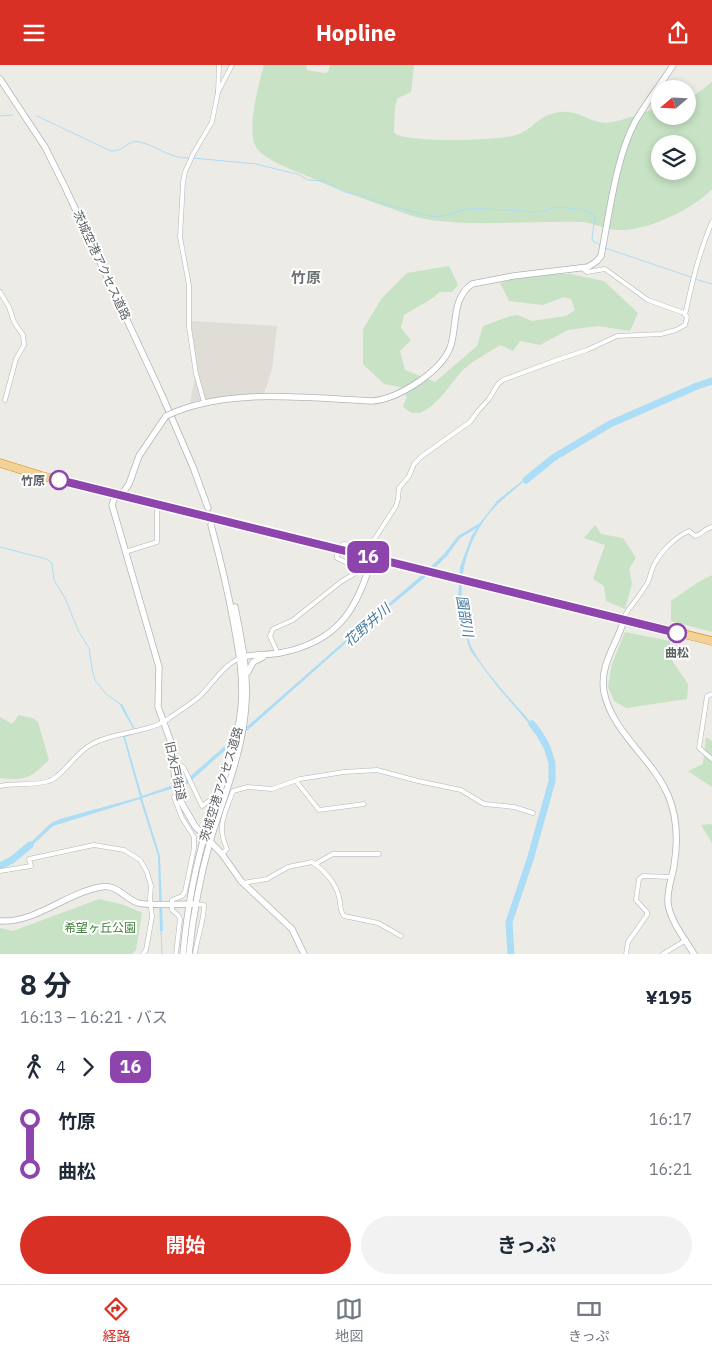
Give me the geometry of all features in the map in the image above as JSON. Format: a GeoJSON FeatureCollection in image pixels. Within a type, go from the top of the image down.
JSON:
{"type":"FeatureCollection","features":[{"type":"Feature","properties":{"kind":"highway"},"geometry":{"type":"LineString","coordinates":[[0,463],[338,550],[712,641]]}},
{"type":"Feature","properties":{"kind":"street"},"geometry":{"type":"LineString","coordinates":[[204,402],[196,374],[189,327],[189,285],[180,237],[185,172],[193,154],[212,122],[218,92],[219,65]]}},
{"type":"Feature","properties":{"kind":"street"},"geometry":{"type":"LineString","coordinates":[[218,92],[232,65]]}},
{"type":"Feature","properties":{"kind":"street"},"geometry":{"type":"LineString","coordinates":[[119,495],[130,484],[139,456],[166,416],[204,402],[237,399],[281,397],[372,401],[384,399],[419,381],[443,360],[452,343],[455,318],[461,295],[466,287],[472,284],[513,276],[582,268],[594,264],[601,255],[621,157],[628,135],[635,121],[673,65]]}},
{"type":"Feature","properties":{"kind":"street","name":"茨城空港アクセス道路"},"geometry":{"type":"LineString","coordinates":[[0,79],[44,147],[66,187],[161,393],[189,458],[207,508]]}},
{"type":"Feature","properties":{"kind":"street"},"geometry":{"type":"LineString","coordinates":[[278,653],[270,636],[273,629],[293,620],[342,581],[354,575],[354,567],[337,558],[338,550],[343,544],[370,546],[396,505],[399,488],[409,476],[414,464],[422,456],[470,422],[489,399],[498,383],[587,350],[617,336],[662,334],[685,325],[687,322],[685,315],[694,274],[712,222]]}},
{"type":"Feature","properties":{"kind":"street"},"geometry":{"type":"LineString","coordinates":[[582,268],[586,272],[605,269],[648,300],[685,315]]}},
{"type":"Feature","properties":{"kind":"street"},"geometry":{"type":"LineString","coordinates":[[0,293],[23,335],[24,345],[16,359],[5,400]]}},
{"type":"Feature","properties":{"kind":"street","name":"旧水戸街道"},"geometry":{"type":"LineString","coordinates":[[119,495],[112,502],[112,505],[159,667],[158,707],[172,745],[177,788],[185,811],[222,854],[243,883],[286,923],[297,938],[304,954]]}},
{"type":"Feature","properties":{"kind":"street"},"geometry":{"type":"LineString","coordinates":[[125,552],[157,541],[157,504]]}},
{"type":"Feature","properties":{"kind":"street","name":"茨城空港アクセス道路"},"geometry":{"type":"LineString","coordinates":[[189,954],[192,904],[240,741],[246,704],[247,675],[228,577],[212,526]]}},
{"type":"Feature","properties":{"kind":"street"},"geometry":{"type":"LineString","coordinates":[[694,954],[672,916],[668,903],[677,843],[674,815],[668,795],[657,775],[608,707],[603,675],[625,615],[648,583],[656,562],[664,550],[672,542],[689,531],[696,536],[712,527]]}},
{"type":"Feature","properties":{"kind":"street"},"geometry":{"type":"LineString","coordinates":[[247,675],[253,662],[270,655],[302,648],[314,643],[340,623],[352,610],[361,593],[372,558]]}},
{"type":"Feature","properties":{"kind":"street"},"geometry":{"type":"LineString","coordinates":[[0,786],[48,781],[55,778],[81,751],[93,743],[162,722],[199,696],[232,662],[242,657],[270,655]]}},
{"type":"Feature","properties":{"kind":"street","name":"茨城空港アクセス道路"},"geometry":{"type":"LineString","coordinates":[[183,954],[205,836],[234,746],[238,727],[242,697],[242,657]]}},
{"type":"Feature","properties":{"kind":"street"},"geometry":{"type":"LineString","coordinates":[[712,694],[707,696],[699,748],[712,759]]}},
{"type":"Feature","properties":{"kind":"street"},"geometry":{"type":"LineString","coordinates":[[174,766],[182,765],[202,806],[210,800]]}},
{"type":"Feature","properties":{"kind":"street"},"geometry":{"type":"LineString","coordinates":[[222,854],[227,849],[222,839],[222,827],[232,791],[248,787],[272,789],[296,781],[344,772],[377,770],[461,790],[484,804],[514,807],[533,813]]}},
{"type":"Feature","properties":{"kind":"street"},"geometry":{"type":"LineString","coordinates":[[296,781],[319,810],[364,804]]}},
{"type":"Feature","properties":{"kind":"street"},"geometry":{"type":"LineString","coordinates":[[176,954],[180,919],[172,909],[171,903],[173,899],[179,898],[185,892],[194,848],[194,837],[182,818],[174,797],[177,788]]}},
{"type":"Feature","properties":{"kind":"street"},"geometry":{"type":"LineString","coordinates":[[0,871],[31,866],[29,859],[74,848],[94,845],[124,850],[140,860],[148,872],[157,904],[152,917],[146,950],[143,954]]}},
{"type":"Feature","properties":{"kind":"street"},"geometry":{"type":"LineString","coordinates":[[243,883],[266,879],[288,867],[315,864],[333,854],[379,854]]}},
{"type":"Feature","properties":{"kind":"street"},"geometry":{"type":"LineString","coordinates":[[315,864],[334,885],[340,898],[340,912],[344,916],[378,923],[401,936]]}},
{"type":"Feature","properties":{"kind":"street"},"geometry":{"type":"LineString","coordinates":[[626,954],[628,942],[648,912],[636,900],[639,879],[643,876],[671,877]]}},
{"type":"Feature","properties":{"kind":"street"},"geometry":{"type":"LineString","coordinates":[[0,921],[24,919],[57,903],[101,887],[114,888],[140,903],[204,905],[203,920],[198,932],[195,954]]}},
{"type":"Feature","properties":{"kind":"street"},"geometry":{"type":"LineString","coordinates":[[663,954],[686,939]]}},
{"type":"Feature","properties":{"kind":"shaded area"},"geometry":{"type":"Polygon","coordinates":[[[191,321],[277,326],[272,369],[264,394],[220,397],[190,402],[195,378],[191,321]]]}},
{"type":"Feature","properties":{"kind":"green space"},"geometry":{"type":"Polygon","coordinates":[[[264,65],[306,65],[307,70],[324,73],[328,72],[330,65],[414,65],[411,92],[398,98],[395,106],[394,133],[402,136],[436,140],[477,140],[512,136],[521,133],[548,115],[561,112],[578,114],[594,121],[605,123],[651,111],[651,125],[696,125],[696,94],[712,82],[712,189],[683,211],[644,227],[632,229],[610,229],[583,222],[469,223],[415,217],[326,184],[278,164],[265,156],[256,147],[253,139],[254,106],[264,65]]]}},
{"type":"Feature","properties":{"kind":"green space"},"geometry":{"type":"Polygon","coordinates":[[[449,266],[458,285],[452,292],[440,292],[404,315],[401,328],[411,340],[400,351],[405,370],[435,382],[477,346],[483,326],[511,316],[518,315],[532,321],[566,316],[575,310],[571,299],[564,297],[543,305],[509,301],[500,283],[522,276],[539,274],[570,274],[604,281],[638,313],[630,331],[598,326],[568,330],[540,345],[520,341],[513,351],[500,345],[464,369],[428,409],[419,413],[411,412],[403,406],[407,397],[400,387],[384,384],[363,364],[363,329],[382,298],[407,273],[449,266]]]}},
{"type":"Feature","properties":{"kind":"green space"},"geometry":{"type":"Polygon","coordinates":[[[595,525],[601,534],[623,538],[636,558],[629,569],[632,584],[625,609],[606,601],[604,586],[593,579],[605,545],[584,538],[595,525]]]}},
{"type":"Feature","properties":{"kind":"green space"},"geometry":{"type":"Polygon","coordinates":[[[712,575],[712,632],[671,621],[671,601],[712,575]]]}},
{"type":"Feature","properties":{"kind":"green space"},"geometry":{"type":"Polygon","coordinates":[[[625,632],[670,641],[669,656],[688,684],[687,699],[626,708],[614,701],[608,687],[612,664],[625,632]]]}},
{"type":"Feature","properties":{"kind":"green space"},"geometry":{"type":"Polygon","coordinates":[[[19,715],[32,718],[38,722],[49,760],[28,777],[16,779],[0,778],[0,717],[12,724],[19,715]]]}},
{"type":"Feature","properties":{"kind":"green space"},"geometry":{"type":"Polygon","coordinates":[[[706,737],[712,741],[712,787],[688,771],[703,764],[706,737]]]}},
{"type":"Feature","properties":{"kind":"green space"},"geometry":{"type":"Polygon","coordinates":[[[712,824],[712,843],[701,825],[712,824]]]}},
{"type":"Feature","properties":{"kind":"green space","name":"希望ヶ丘公園"},"geometry":{"type":"Polygon","coordinates":[[[99,899],[124,905],[142,913],[136,950],[132,954],[0,954],[0,928],[13,931],[99,899]]]}},
{"type":"Feature","properties":{"kind":"water"},"geometry":{"type":"Polygon","coordinates":[[[552,457],[500,502],[481,525],[468,551],[462,580],[463,610],[471,646],[495,681],[538,730],[538,734],[496,685],[470,650],[463,627],[458,597],[460,567],[472,535],[477,528],[460,538],[447,556],[423,579],[348,641],[187,784],[142,798],[160,856],[163,931],[160,931],[158,856],[140,799],[53,826],[24,853],[22,851],[51,823],[140,797],[123,736],[135,732],[120,705],[122,704],[137,733],[125,737],[142,796],[185,781],[421,576],[444,554],[458,536],[480,523],[497,501],[552,457]]]}},
{"type":"Feature","properties":{"kind":"waterway"},"geometry":{"type":"LineString","coordinates":[[0,116],[13,115]]}},
{"type":"Feature","properties":{"kind":"waterway"},"geometry":{"type":"LineString","coordinates":[[37,116],[111,151],[119,150],[132,142],[140,142],[182,158],[189,158]]}},
{"type":"Feature","properties":{"kind":"waterway"},"geometry":{"type":"LineString","coordinates":[[193,158],[256,164],[298,174],[308,180],[324,181],[345,192],[362,195],[377,202],[436,217],[470,208],[539,212],[558,207],[585,210],[595,216],[592,239],[602,246]]}},
{"type":"Feature","properties":{"kind":"waterway"},"geometry":{"type":"LineString","coordinates":[[605,248],[691,277]]}},
{"type":"Feature","properties":{"kind":"waterway"},"geometry":{"type":"LineString","coordinates":[[695,279],[712,284]]}},
{"type":"Feature","properties":{"kind":"waterway","name":"園部川"},"geometry":{"type":"LineString","coordinates":[[526,480],[553,458],[610,424],[712,381]]}},
{"type":"Feature","properties":{"kind":"waterway"},"geometry":{"type":"LineString","coordinates":[[0,547],[46,559],[52,563],[54,580],[65,598],[79,632],[89,648],[95,680],[106,694],[122,705]]}},
{"type":"Feature","properties":{"kind":"waterway","name":"園部川"},"geometry":{"type":"LineString","coordinates":[[511,954],[509,922],[530,860],[552,781],[552,763],[547,747],[532,724]]}},
{"type":"Feature","properties":{"kind":"waterway","name":"花野井川"},"geometry":{"type":"LineString","coordinates":[[0,866],[12,860],[30,845]]}},
{"type":"Feature","properties":{"kind":"waterway"},"geometry":{"type":"LineString","coordinates":[[161,930],[162,954]]}},
{"type":"Feature","properties":{"kind":"bus line","name":"16"},"geometry":{"type":"LineString","coordinates":[[59,480],[677,633]]}},
{"type":"Feature","properties":{"kind":"place","name":"竹原"},"geometry":{"type":"Point","coordinates":[59,480]}},
{"type":"Feature","properties":{"kind":"place","name":"曲松"},"geometry":{"type":"Point","coordinates":[677,633]}},
{"type":"Feature","properties":{"kind":"district","name":"竹原"},"geometry":{"type":"Point","coordinates":[306,277]}}]}
